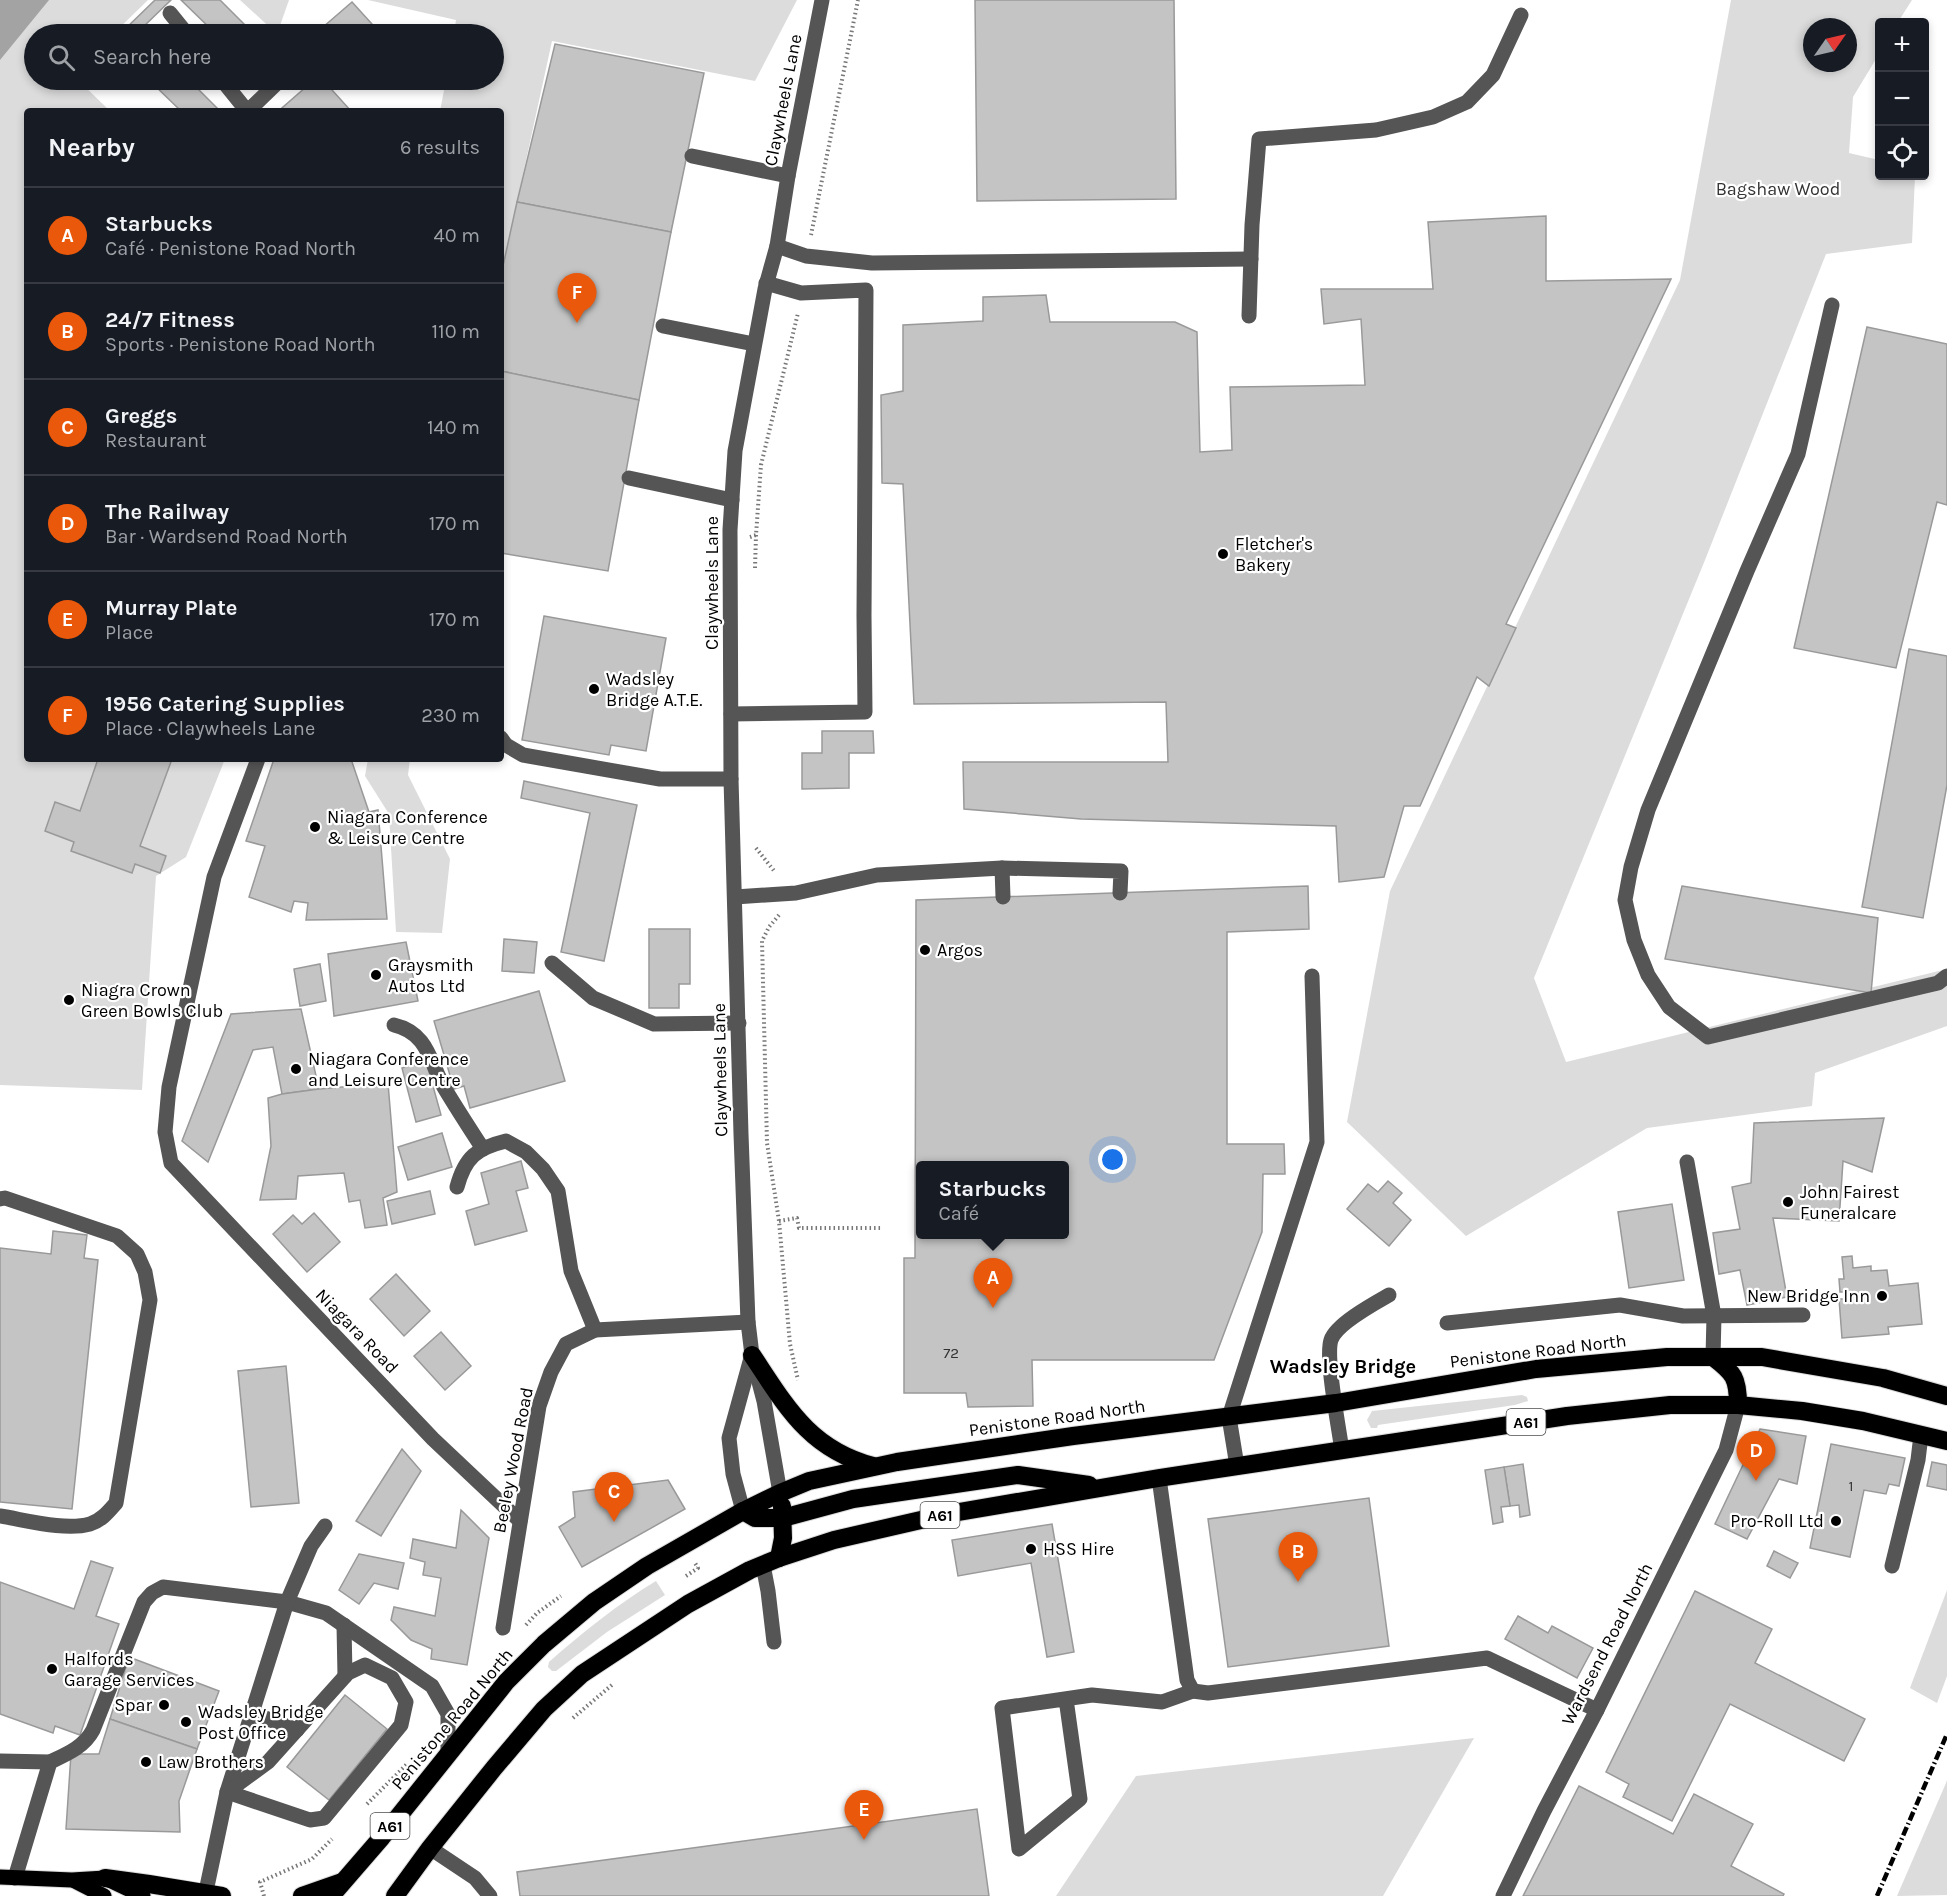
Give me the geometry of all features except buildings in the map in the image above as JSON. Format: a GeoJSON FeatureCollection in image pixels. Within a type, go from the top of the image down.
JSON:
{"type":"FeatureCollection","features":[{"type":"Feature","properties":{"kind":"highway"},"geometry":{"type":"LineString","coordinates":[[752,1355],[790,1413],[816,1439],[839,1454],[859,1463],[876,1467]]}},
{"type":"Feature","properties":{"kind":"highway","name":"Penistone Road North"},"geometry":{"type":"LineString","coordinates":[[336,1889],[382,1837],[506,1682],[544,1644],[594,1602],[628,1578],[780,1492],[819,1479],[897,1462],[1073,1436],[1336,1403],[1536,1369],[1667,1357],[1762,1357],[1884,1378],[1947,1396]]}},
{"type":"Feature","properties":{"kind":"highway"},"geometry":{"type":"LineString","coordinates":[[1713,1357],[1728,1369],[1737,1383],[1738,1405]]}},
{"type":"Feature","properties":{"kind":"highway","name":"A61"},"geometry":{"type":"LineString","coordinates":[[395,1896],[494,1768],[544,1709],[582,1674],[688,1604],[771,1561],[846,1537],[947,1514],[1159,1478],[1567,1416],[1670,1405],[1738,1405],[1802,1411],[1863,1421],[1947,1441]]}},
{"type":"Feature","properties":{"kind":"highway"},"geometry":{"type":"LineString","coordinates":[[743,1512],[755,1518],[783,1518],[854,1499],[1018,1474],[1105,1487]]}},
{"type":"Feature","properties":{"kind":"highway"},"geometry":{"type":"LineString","coordinates":[[771,1561],[783,1538],[780,1492]]}},
{"type":"Feature","properties":{"kind":"highway"},"geometry":{"type":"LineString","coordinates":[[104,1887],[171,1887],[211,1895]]}},
{"type":"Feature","properties":{"kind":"highway"},"geometry":{"type":"LineString","coordinates":[[302,1896],[336,1889]]}},
{"type":"Feature","properties":{"kind":"main road"},"geometry":{"type":"LineString","coordinates":[[8,1877],[72,1880],[142,1896]]}},
{"type":"Feature","properties":{"kind":"street","name":"Claywheels Lane"},"geometry":{"type":"LineString","coordinates":[[780,1492],[764,1401],[752,1355],[748,1322],[731,779],[730,543],[735,450],[766,283],[777,246],[822,0]]}},
{"type":"Feature","properties":{"kind":"street"},"geometry":{"type":"LineString","coordinates":[[170,13],[179,24]]}},
{"type":"Feature","properties":{"kind":"street"},"geometry":{"type":"LineString","coordinates":[[1249,316],[1259,139],[1376,130],[1433,117],[1467,102],[1493,75],[1521,15]]}},
{"type":"Feature","properties":{"kind":"street"},"geometry":{"type":"LineString","coordinates":[[230,90],[245,108]]}},
{"type":"Feature","properties":{"kind":"street"},"geometry":{"type":"LineString","coordinates":[[250,108],[269,90]]}},
{"type":"Feature","properties":{"kind":"street"},"geometry":{"type":"LineString","coordinates":[[692,156],[788,176]]}},
{"type":"Feature","properties":{"kind":"street"},"geometry":{"type":"LineString","coordinates":[[777,246],[806,256],[872,263],[1251,259]]}},
{"type":"Feature","properties":{"kind":"street"},"geometry":{"type":"LineString","coordinates":[[730,714],[865,712],[866,290],[801,293],[766,283]]}},
{"type":"Feature","properties":{"kind":"street"},"geometry":{"type":"LineString","coordinates":[[1832,305],[1798,454],[1648,810],[1631,867],[1625,900],[1634,940],[1648,975],[1670,1007],[1708,1037],[1938,983],[1947,976]]}},
{"type":"Feature","properties":{"kind":"street"},"geometry":{"type":"LineString","coordinates":[[663,326],[754,344]]}},
{"type":"Feature","properties":{"kind":"street"},"geometry":{"type":"LineString","coordinates":[[629,478],[732,500]]}},
{"type":"Feature","properties":{"kind":"street"},"geometry":{"type":"LineString","coordinates":[[504,742],[523,755],[660,779],[731,779]]}},
{"type":"Feature","properties":{"kind":"street","name":"Niagara Road"},"geometry":{"type":"LineString","coordinates":[[257,762],[214,877],[169,1087],[165,1132],[171,1162],[433,1439],[520,1521]]}},
{"type":"Feature","properties":{"kind":"street"},"geometry":{"type":"LineString","coordinates":[[735,897],[778,895],[877,875],[1002,868],[1121,871],[1120,892]]}},
{"type":"Feature","properties":{"kind":"street"},"geometry":{"type":"LineString","coordinates":[[1002,868],[1003,897]]}},
{"type":"Feature","properties":{"kind":"street"},"geometry":{"type":"LineString","coordinates":[[552,963],[593,998],[654,1024],[739,1023]]}},
{"type":"Feature","properties":{"kind":"street"},"geometry":{"type":"LineString","coordinates":[[1237,1466],[1229,1416],[1317,1142],[1312,976]]}},
{"type":"Feature","properties":{"kind":"street"},"geometry":{"type":"LineString","coordinates":[[394,1026],[404,1028],[417,1038],[430,1053],[444,1087],[483,1149]]}},
{"type":"Feature","properties":{"kind":"street"},"geometry":{"type":"LineString","coordinates":[[457,1187],[461,1171],[472,1155],[506,1141],[526,1152],[543,1169],[558,1191],[571,1271],[595,1330]]}},
{"type":"Feature","properties":{"kind":"street"},"geometry":{"type":"LineString","coordinates":[[1687,1162],[1714,1316],[1713,1357]]}},
{"type":"Feature","properties":{"kind":"street"},"geometry":{"type":"LineString","coordinates":[[0,1199],[5,1198],[117,1236],[137,1254],[145,1272],[150,1300],[116,1503],[105,1515],[91,1524],[68,1526],[0,1516]]}},
{"type":"Feature","properties":{"kind":"street"},"geometry":{"type":"LineString","coordinates":[[1342,1451],[1329,1361],[1331,1339],[1350,1319],[1389,1294]]}},
{"type":"Feature","properties":{"kind":"street"},"geometry":{"type":"LineString","coordinates":[[1447,1323],[1620,1305],[1683,1316],[1803,1315]]}},
{"type":"Feature","properties":{"kind":"street","name":"Beeley Wood Road"},"geometry":{"type":"LineString","coordinates":[[503,1628],[539,1406],[550,1372],[566,1344],[595,1330],[748,1322]]}},
{"type":"Feature","properties":{"kind":"street","name":"Claywheels Lane"},"geometry":{"type":"LineString","coordinates":[[743,1512],[733,1474],[729,1438],[752,1355]]}},
{"type":"Feature","properties":{"kind":"street","name":"Wardsend Road North"},"geometry":{"type":"LineString","coordinates":[[1503,1896],[1726,1450],[1738,1405]]}},
{"type":"Feature","properties":{"kind":"street"},"geometry":{"type":"LineString","coordinates":[[1892,1566],[1918,1460],[1921,1435]]}},
{"type":"Feature","properties":{"kind":"street"},"geometry":{"type":"LineString","coordinates":[[1159,1478],[1186,1680],[1193,1691]]}},
{"type":"Feature","properties":{"kind":"street"},"geometry":{"type":"LineString","coordinates":[[211,1895],[227,1792],[287,1602],[311,1546],[325,1526]]}},
{"type":"Feature","properties":{"kind":"street"},"geometry":{"type":"LineString","coordinates":[[771,1561],[768,1591],[774,1642]]}},
{"type":"Feature","properties":{"kind":"street"},"geometry":{"type":"LineString","coordinates":[[0,1761],[50,1762],[88,1740],[144,1602],[152,1593],[163,1587],[287,1602],[326,1613],[432,1686],[448,1714],[448,1754]]}},
{"type":"Feature","properties":{"kind":"street"},"geometry":{"type":"LineString","coordinates":[[344,1625],[345,1676]]}},
{"type":"Feature","properties":{"kind":"street"},"geometry":{"type":"LineString","coordinates":[[1066,1699],[1080,1799],[1019,1849],[1002,1708],[1092,1695],[1162,1702],[1193,1691],[1208,1693],[1487,1658],[1597,1710]]}},
{"type":"Feature","properties":{"kind":"street"},"geometry":{"type":"LineString","coordinates":[[365,1665],[392,1678],[406,1702],[401,1725],[324,1818],[310,1820],[227,1792],[268,1762],[345,1676],[365,1665]]}},
{"type":"Feature","properties":{"kind":"street"},"geometry":{"type":"LineString","coordinates":[[252,1713],[297,1730]]}},
{"type":"Feature","properties":{"kind":"street"},"geometry":{"type":"LineString","coordinates":[[8,1877],[50,1762]]}},
{"type":"Feature","properties":{"kind":"street"},"geometry":{"type":"LineString","coordinates":[[430,1848],[475,1878],[490,1896]]}},
{"type":"Feature","properties":{"kind":"path"},"geometry":{"type":"LineString","coordinates":[[806,256],[858,0]]}},
{"type":"Feature","properties":{"kind":"path"},"geometry":{"type":"LineString","coordinates":[[730,543],[756,535],[761,465],[801,293]]}},
{"type":"Feature","properties":{"kind":"path"},"geometry":{"type":"LineString","coordinates":[[755,840],[756,850],[776,873],[778,895],[779,916],[769,927],[762,941],[767,1143],[779,1221],[790,1344],[799,1384]]}},
{"type":"Feature","properties":{"kind":"path"},"geometry":{"type":"LineString","coordinates":[[779,1221],[796,1218],[799,1228],[881,1228]]}},
{"type":"Feature","properties":{"kind":"path"},"geometry":{"type":"LineString","coordinates":[[684,1546],[698,1568],[675,1582],[688,1604]]}},
{"type":"Feature","properties":{"kind":"path"},"geometry":{"type":"LineString","coordinates":[[260,1882],[264,1896]]}},
{"type":"Feature","properties":{"kind":"green space"},"geometry":{"type":"Polygon","coordinates":[[[0,0],[148,0],[123,24],[24,24],[24,90],[88,90],[107,108],[24,108],[24,762],[224,762],[186,857],[156,876],[142,1090],[0,1085],[0,0]]]}},
{"type":"Feature","properties":{"kind":"green space"},"geometry":{"type":"Polygon","coordinates":[[[240,0],[289,0],[281,24],[266,24],[240,0]]]}},
{"type":"Feature","properties":{"kind":"green space"},"geometry":{"type":"Polygon","coordinates":[[[368,0],[797,0],[755,81],[552,41],[504,261],[504,108],[441,108],[444,90],[504,90],[504,24],[455,24],[456,20],[368,0]]]}},
{"type":"Feature","properties":{"kind":"green space","name":"Bagshaw Wood"},"geometry":{"type":"Polygon","coordinates":[[[1731,0],[1912,0],[1901,18],[1875,18],[1875,61],[1853,97],[1849,153],[1875,159],[1875,180],[1915,180],[1912,243],[1826,254],[1705,560],[1534,978],[1566,1062],[1947,969],[1947,1026],[1815,1073],[1812,1106],[1647,1128],[1466,1236],[1347,1122],[1390,891],[1680,280],[1731,0]]]}},
{"type":"Feature","properties":{"kind":"green space"},"geometry":{"type":"Polygon","coordinates":[[[367,762],[410,762],[408,775],[450,859],[442,933],[396,932],[389,814],[365,776],[367,762]]]}},
{"type":"Feature","properties":{"kind":"green space"},"geometry":{"type":"Polygon","coordinates":[[[1522,1395],[1527,1397],[1528,1401],[1515,1405],[1378,1425],[1377,1428],[1371,1428],[1367,1420],[1372,1411],[1522,1395]]]}},
{"type":"Feature","properties":{"kind":"green space"},"geometry":{"type":"Polygon","coordinates":[[[656,1581],[665,1595],[607,1632],[556,1671],[548,1667],[549,1662],[588,1629],[656,1581]]]}},
{"type":"Feature","properties":{"kind":"green space"},"geometry":{"type":"Polygon","coordinates":[[[1947,1590],[1947,1676],[1937,1703],[1910,1688],[1947,1590]]]}},
{"type":"Feature","properties":{"kind":"green space"},"geometry":{"type":"Polygon","coordinates":[[[1474,1738],[1383,1896],[1056,1896],[1136,1776],[1474,1738]]]}},
{"type":"Feature","properties":{"kind":"green space"},"geometry":{"type":"Polygon","coordinates":[[[1947,1780],[1947,1895],[1897,1896],[1946,1783],[1947,1780]]]}},
{"type":"Feature","properties":{"kind":"shaded area"},"geometry":{"type":"Polygon","coordinates":[[[0,0],[49,0],[29,24],[24,24],[24,31],[0,60],[0,0]]]}},
{"type":"Feature","properties":{"kind":"railway"},"geometry":{"type":"LineString","coordinates":[[1877,1896],[1947,1734]]}},
{"type":"Feature","properties":{"kind":"place","name":"1956 Catering Supplies"},"geometry":{"type":"Point","coordinates":[577,323]}},
{"type":"Feature","properties":{"kind":"place","name":"Fletcher's Bakery"},"geometry":{"type":"Point","coordinates":[1223,554]}},
{"type":"Feature","properties":{"kind":"place","name":"Wadsley Bridge A.T.E."},"geometry":{"type":"Point","coordinates":[594,689]}},
{"type":"Feature","properties":{"kind":"place","name":"Niagara Conference & Leisure Centre"},"geometry":{"type":"Point","coordinates":[315,827]}},
{"type":"Feature","properties":{"kind":"place","name":"Argos"},"geometry":{"type":"Point","coordinates":[925,950]}},
{"type":"Feature","properties":{"kind":"place","name":"Graysmith Autos Ltd"},"geometry":{"type":"Point","coordinates":[376,975]}},
{"type":"Feature","properties":{"kind":"place","name":"Niagra Crown Green Bowls Club"},"geometry":{"type":"Point","coordinates":[69,1000]}},
{"type":"Feature","properties":{"kind":"place","name":"Niagara Conference and Leisure Centre"},"geometry":{"type":"Point","coordinates":[296,1069]}},
{"type":"Feature","properties":{"kind":"place","name":"John Fairest Funeralcare"},"geometry":{"type":"Point","coordinates":[1788,1202]}},
{"type":"Feature","properties":{"kind":"place","name":"New Bridge Inn"},"geometry":{"type":"Point","coordinates":[1882,1296]}},
{"type":"Feature","properties":{"kind":"place","name":"Starbucks"},"geometry":{"type":"Point","coordinates":[993,1308]}},
{"type":"Feature","properties":{"kind":"place","name":"The Railway"},"geometry":{"type":"Point","coordinates":[1756,1481]}},
{"type":"Feature","properties":{"kind":"place","name":"Pro-Roll Ltd"},"geometry":{"type":"Point","coordinates":[1836,1521]}},
{"type":"Feature","properties":{"kind":"place","name":"Greggs"},"geometry":{"type":"Point","coordinates":[614,1522]}},
{"type":"Feature","properties":{"kind":"place","name":"HSS Hire"},"geometry":{"type":"Point","coordinates":[1031,1549]}},
{"type":"Feature","properties":{"kind":"place","name":"24/7 Fitness"},"geometry":{"type":"Point","coordinates":[1298,1582]}},
{"type":"Feature","properties":{"kind":"place","name":"Halfords Garage Services"},"geometry":{"type":"Point","coordinates":[52,1669]}},
{"type":"Feature","properties":{"kind":"place","name":"Spar"},"geometry":{"type":"Point","coordinates":[164,1705]}},
{"type":"Feature","properties":{"kind":"place","name":"Wadsley Bridge Post Office"},"geometry":{"type":"Point","coordinates":[186,1722]}},
{"type":"Feature","properties":{"kind":"place","name":"Law Brothers"},"geometry":{"type":"Point","coordinates":[146,1762]}},
{"type":"Feature","properties":{"kind":"place","name":"Murray Plate"},"geometry":{"type":"Point","coordinates":[864,1840]}},
{"type":"Feature","properties":{"kind":"district","name":"Wadsley Bridge"},"geometry":{"type":"Point","coordinates":[1343,1366]}}]}
